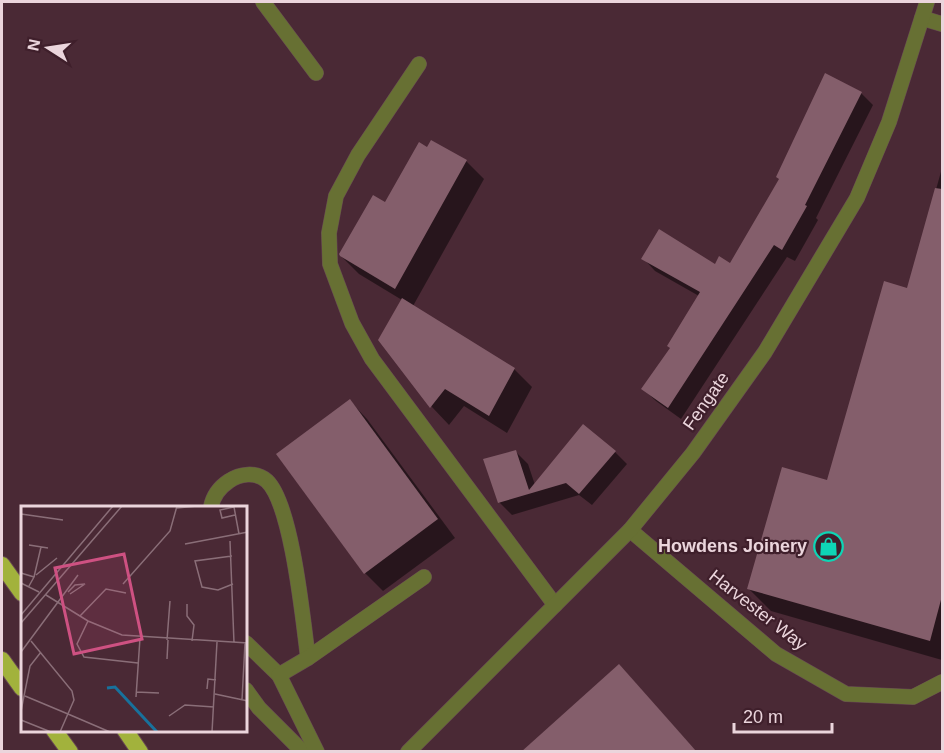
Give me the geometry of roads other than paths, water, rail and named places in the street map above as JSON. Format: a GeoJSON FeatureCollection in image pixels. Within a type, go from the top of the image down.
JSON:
{"type":"FeatureCollection","features":[{"type":"Feature","properties":{"kind":"highway"},"geometry":{"type":"LineString","coordinates":[[2,565],[21,592]]}},
{"type":"Feature","properties":{"kind":"highway"},"geometry":{"type":"LineString","coordinates":[[2,660],[21,687]]}},
{"type":"Feature","properties":{"kind":"highway"},"geometry":{"type":"LineString","coordinates":[[55,732],[70,752]]}},
{"type":"Feature","properties":{"kind":"highway"},"geometry":{"type":"LineString","coordinates":[[126,732],[140,752]]}},
{"type":"Feature","properties":{"kind":"street"},"geometry":{"type":"LineString","coordinates":[[263,2],[316,73]]}},
{"type":"Feature","properties":{"kind":"street","name":"Fengate"},"geometry":{"type":"LineString","coordinates":[[408,752],[630,530],[693,453],[765,352],[857,198],[889,122],[927,2]]}},
{"type":"Feature","properties":{"kind":"street"},"geometry":{"type":"LineString","coordinates":[[922,18],[942,24]]}},
{"type":"Feature","properties":{"kind":"street"},"geometry":{"type":"LineString","coordinates":[[419,64],[358,155],[336,196],[329,233],[330,264],[352,323],[372,359],[555,604]]}},
{"type":"Feature","properties":{"kind":"street"},"geometry":{"type":"LineString","coordinates":[[211,506],[221,487],[235,477],[251,474],[265,479],[273,489],[283,511],[298,583],[308,658]]}},
{"type":"Feature","properties":{"kind":"street","name":"Harvester Way"},"geometry":{"type":"LineString","coordinates":[[630,530],[776,654],[846,694],[913,697],[942,682]]}},
{"type":"Feature","properties":{"kind":"street"},"geometry":{"type":"LineString","coordinates":[[279,675],[308,658],[424,577]]}},
{"type":"Feature","properties":{"kind":"street"},"geometry":{"type":"LineString","coordinates":[[248,645],[279,675],[317,752]]}},
{"type":"Feature","properties":{"kind":"street"},"geometry":{"type":"LineString","coordinates":[[248,693],[259,708],[303,752]]}},
{"type":"Feature","properties":{"kind":"place","name":"Howdens Joinery"},"geometry":{"type":"Point","coordinates":[828,546]}}]}
